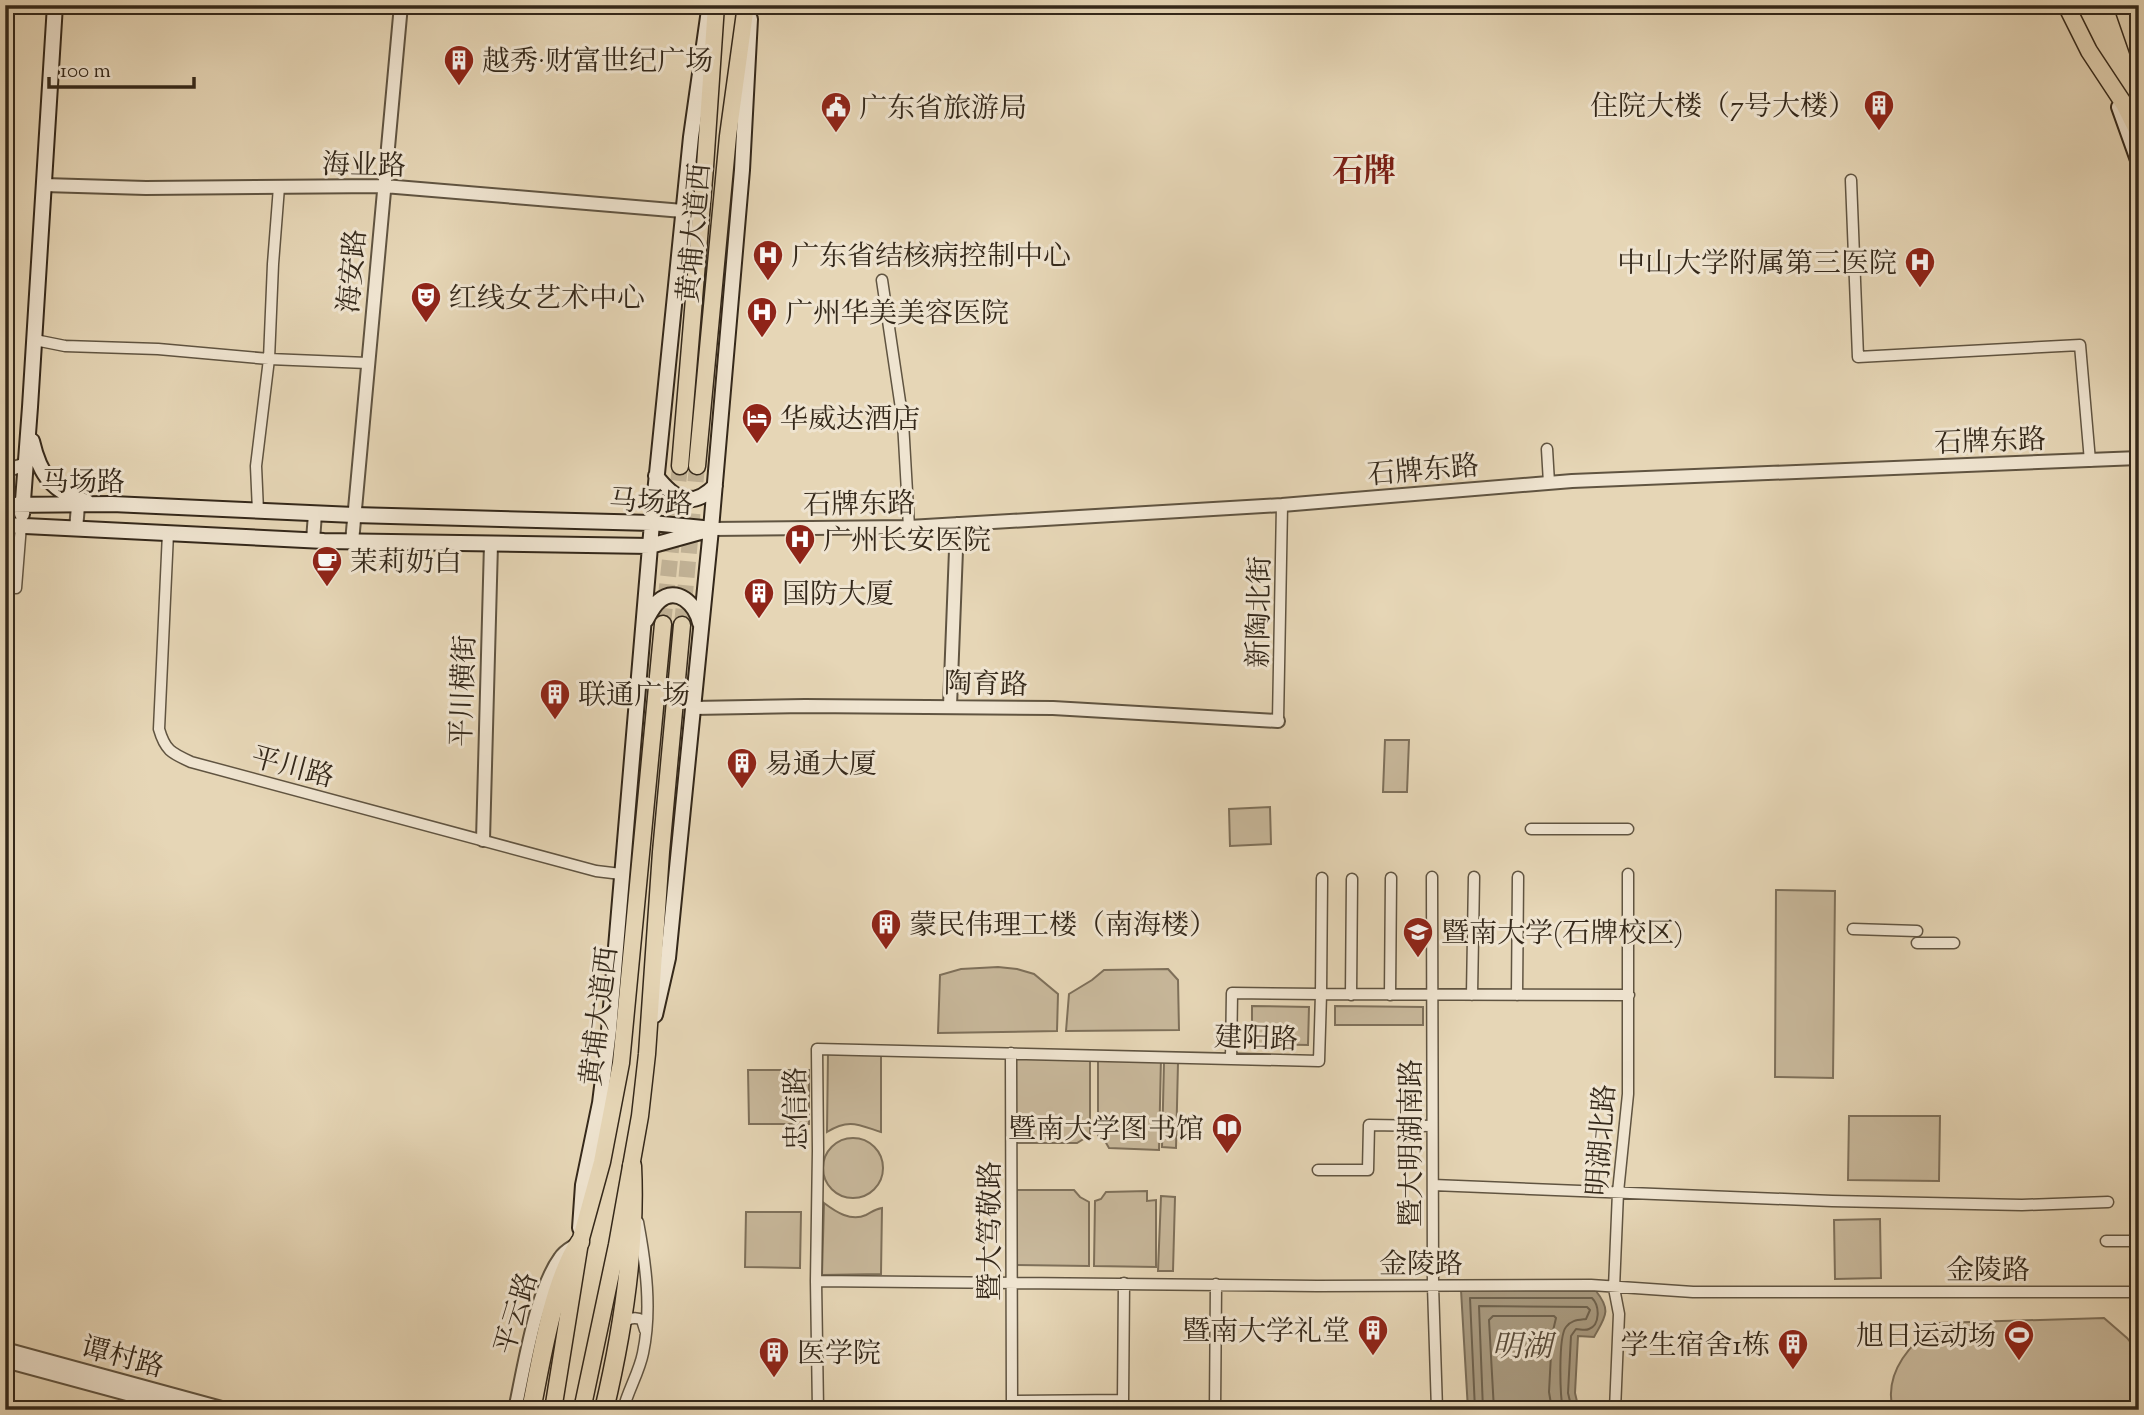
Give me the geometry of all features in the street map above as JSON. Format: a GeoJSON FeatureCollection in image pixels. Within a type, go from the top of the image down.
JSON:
{"type":"FeatureCollection","features":[{"type":"Feature","properties":{"kind":"highway"},"geometry":{"type":"LineString","coordinates":[[604,1410],[615,1363],[628,1277],[634,1201],[632,1166]]}},
{"type":"Feature","properties":{"kind":"highway"},"geometry":{"type":"LineString","coordinates":[[531,1410],[554,1308],[573,1254],[580,1242]]}},
{"type":"Feature","properties":{"kind":"main road"},"geometry":{"type":"LineString","coordinates":[[21,525],[55,5]]}},
{"type":"Feature","properties":{"kind":"main road"},"geometry":{"type":"LineString","coordinates":[[580,1242],[582,1198],[600,1103],[614,984],[656,476],[682,211],[710,5]]}},
{"type":"Feature","properties":{"kind":"main road","name":"黄埔大道西"},"geometry":{"type":"LineString","coordinates":[[680,466],[716,5]]}},
{"type":"Feature","properties":{"kind":"main road"},"geometry":{"type":"LineString","coordinates":[[647,1054],[667,958],[694,708],[742,170],[748,5]]}},
{"type":"Feature","properties":{"kind":"main road","name":"黄埔大道西"},"geometry":{"type":"LineString","coordinates":[[697,466],[728,136],[748,5]]}},
{"type":"Feature","properties":{"kind":"main road"},"geometry":{"type":"LineString","coordinates":[[2066,5],[2089,51],[2132,117],[2139,134]]}},
{"type":"Feature","properties":{"kind":"main road"},"geometry":{"type":"LineString","coordinates":[[2122,5],[2139,54]]}},
{"type":"Feature","properties":{"kind":"main road"},"geometry":{"type":"LineString","coordinates":[[2112,86],[2139,163]]}},
{"type":"Feature","properties":{"kind":"main road"},"geometry":{"type":"LineString","coordinates":[[29,428],[39,467],[49,481],[64,494],[99,505]]}},
{"type":"Feature","properties":{"kind":"main road"},"geometry":{"type":"LineString","coordinates":[[656,476],[673,495],[681,498],[700,498],[715,486]]}},
{"type":"Feature","properties":{"kind":"main road","name":"马场路"},"geometry":{"type":"LineString","coordinates":[[5,505],[99,505],[652,523],[711,529]]}},
{"type":"Feature","properties":{"kind":"main road","name":"马场路"},"geometry":{"type":"LineString","coordinates":[[5,525],[352,542],[650,546],[711,529]]}},
{"type":"Feature","properties":{"kind":"main road"},"geometry":{"type":"LineString","coordinates":[[643,627],[658,601],[676,596],[693,604],[701,628]]}},
{"type":"Feature","properties":{"kind":"main road","name":"黄埔大道西"},"geometry":{"type":"LineString","coordinates":[[553,1410],[580,1242],[602,1162],[621,1063],[663,624]]}},
{"type":"Feature","properties":{"kind":"main road","name":"黄埔大道西"},"geometry":{"type":"LineString","coordinates":[[582,1410],[632,1166],[647,1054],[653,943],[682,625]]}},
{"type":"Feature","properties":{"kind":"street","name":"海安路"},"geometry":{"type":"LineString","coordinates":[[352,542],[401,5]]}},
{"type":"Feature","properties":{"kind":"street"},"geometry":{"type":"LineString","coordinates":[[1851,180],[1858,358],[2080,345],[2090,461]]}},
{"type":"Feature","properties":{"kind":"street","name":"海业路"},"geometry":{"type":"LineString","coordinates":[[44,185],[146,188],[384,186],[682,211]]}},
{"type":"Feature","properties":{"kind":"street"},"geometry":{"type":"LineString","coordinates":[[258,511],[256,466],[269,359],[279,187]]}},
{"type":"Feature","properties":{"kind":"street"},"geometry":{"type":"LineString","coordinates":[[882,280],[903,422],[909,527]]}},
{"type":"Feature","properties":{"kind":"street"},"geometry":{"type":"LineString","coordinates":[[35,340],[65,346],[158,349],[269,359],[367,363]]}},
{"type":"Feature","properties":{"kind":"street"},"geometry":{"type":"LineString","coordinates":[[1547,449],[1549,483]]}},
{"type":"Feature","properties":{"kind":"street","name":"石牌东路"},"geometry":{"type":"LineString","coordinates":[[711,529],[909,527],[1282,505],[1549,483],[2139,458]]}},
{"type":"Feature","properties":{"kind":"street"},"geometry":{"type":"LineString","coordinates":[[5,468],[26,464]]}},
{"type":"Feature","properties":{"kind":"street","name":"新陶北街"},"geometry":{"type":"LineString","coordinates":[[1278,721],[1282,505]]}},
{"type":"Feature","properties":{"kind":"street"},"geometry":{"type":"LineString","coordinates":[[76,529],[78,506]]}},
{"type":"Feature","properties":{"kind":"street"},"geometry":{"type":"LineString","coordinates":[[313,540],[315,514]]}},
{"type":"Feature","properties":{"kind":"street"},"geometry":{"type":"LineString","coordinates":[[950,706],[957,524]]}},
{"type":"Feature","properties":{"kind":"street"},"geometry":{"type":"LineString","coordinates":[[16,588],[21,525]]}},
{"type":"Feature","properties":{"kind":"street","name":"平川路"},"geometry":{"type":"LineString","coordinates":[[168,533],[159,729],[164,745],[174,755],[191,762],[596,871],[621,874]]}},
{"type":"Feature","properties":{"kind":"street","name":"平川横街"},"geometry":{"type":"LineString","coordinates":[[483,840],[491,544]]}},
{"type":"Feature","properties":{"kind":"street","name":"陶育路"},"geometry":{"type":"LineString","coordinates":[[694,708],[1053,708],[1278,721]]}},
{"type":"Feature","properties":{"kind":"street"},"geometry":{"type":"LineString","coordinates":[[1531,830],[1628,829]]}},
{"type":"Feature","properties":{"kind":"street","name":"明湖北路"},"geometry":{"type":"LineString","coordinates":[[1615,1410],[1619,1314],[1614,1288],[1618,1192],[1628,1094],[1628,874]]}},
{"type":"Feature","properties":{"kind":"street","name":"暨大明湖南路"},"geometry":{"type":"LineString","coordinates":[[1432,877],[1433,1286],[1437,1410]]}},
{"type":"Feature","properties":{"kind":"street"},"geometry":{"type":"LineString","coordinates":[[1472,995],[1474,877]]}},
{"type":"Feature","properties":{"kind":"street"},"geometry":{"type":"LineString","coordinates":[[1517,995],[1518,877]]}},
{"type":"Feature","properties":{"kind":"street"},"geometry":{"type":"LineString","coordinates":[[1231,1059],[1232,993],[1321,994],[1322,878]]}},
{"type":"Feature","properties":{"kind":"street"},"geometry":{"type":"LineString","coordinates":[[1390,995],[1391,878]]}},
{"type":"Feature","properties":{"kind":"street"},"geometry":{"type":"LineString","coordinates":[[1351,995],[1352,879]]}},
{"type":"Feature","properties":{"kind":"street"},"geometry":{"type":"LineString","coordinates":[[1853,929],[1954,943]]}},
{"type":"Feature","properties":{"kind":"street","name":"建阳路"},"geometry":{"type":"LineString","coordinates":[[817,1049],[1319,1061],[1321,994],[1629,995]]}},
{"type":"Feature","properties":{"kind":"street","name":"忠信路"},"geometry":{"type":"LineString","coordinates":[[816,1281],[817,1049]]}},
{"type":"Feature","properties":{"kind":"street","name":"暨大笃敬路"},"geometry":{"type":"LineString","coordinates":[[1011,1053],[1012,1405]]}},
{"type":"Feature","properties":{"kind":"street"},"geometry":{"type":"LineString","coordinates":[[1318,1170],[1368,1170],[1369,1125],[1432,1126]]}},
{"type":"Feature","properties":{"kind":"street"},"geometry":{"type":"LineString","coordinates":[[1433,1185],[1846,1202],[2022,1205],[2108,1202]]}},
{"type":"Feature","properties":{"kind":"street"},"geometry":{"type":"LineString","coordinates":[[623,1410],[643,1353],[647,1300],[645,1258],[634,1201]]}},
{"type":"Feature","properties":{"kind":"street"},"geometry":{"type":"LineString","coordinates":[[2106,1241],[2139,1241]]}},
{"type":"Feature","properties":{"kind":"street","name":"平云路"},"geometry":{"type":"LineString","coordinates":[[514,1410],[530,1341],[547,1285],[563,1254],[580,1242]]}},
{"type":"Feature","properties":{"kind":"street"},"geometry":{"type":"LineString","coordinates":[[816,1281],[818,1410]]}},
{"type":"Feature","properties":{"kind":"street","name":"金陵路"},"geometry":{"type":"LineString","coordinates":[[816,1281],[1591,1285],[1718,1292],[2139,1292]]}},
{"type":"Feature","properties":{"kind":"street"},"geometry":{"type":"LineString","coordinates":[[1012,1405],[1123,1401],[1124,1283]]}},
{"type":"Feature","properties":{"kind":"street"},"geometry":{"type":"LineString","coordinates":[[1215,1410],[1216,1284]]}},
{"type":"Feature","properties":{"kind":"street"},"geometry":{"type":"LineString","coordinates":[[621,1324],[627,1319],[639,1318],[645,1331]]}},
{"type":"Feature","properties":{"kind":"street","name":"谭村路"},"geometry":{"type":"LineString","coordinates":[[5,1349],[229,1410]]}},
{"type":"Feature","properties":{"kind":"street","name":"谭村路"},"geometry":{"type":"LineString","coordinates":[[5,1361],[186,1410]]}},
{"type":"Feature","properties":{"kind":"shaded area"},"geometry":{"type":"Polygon","coordinates":[[[1385,740],[1409,740],[1407,792],[1383,792],[1385,740]]]}},
{"type":"Feature","properties":{"kind":"shaded area"},"geometry":{"type":"Polygon","coordinates":[[[1270,807],[1271,844],[1230,846],[1229,809],[1270,807]]]}},
{"type":"Feature","properties":{"kind":"shaded area"},"geometry":{"type":"Polygon","coordinates":[[[1776,890],[1835,891],[1833,1078],[1775,1077],[1776,890]]]}},
{"type":"Feature","properties":{"kind":"shaded area"},"geometry":{"type":"Polygon","coordinates":[[[998,967],[1034,974],[1058,994],[1057,1031],[938,1033],[940,975],[961,969],[998,967]]]}},
{"type":"Feature","properties":{"kind":"shaded area"},"geometry":{"type":"Polygon","coordinates":[[[1168,969],[1178,980],[1179,1030],[1066,1031],[1069,994],[1104,970],[1168,969]]]}},
{"type":"Feature","properties":{"kind":"shaded area"},"geometry":{"type":"Polygon","coordinates":[[[1252,1006],[1309,1007],[1308,1045],[1252,1044],[1252,1006]]]}},
{"type":"Feature","properties":{"kind":"shaded area"},"geometry":{"type":"Polygon","coordinates":[[[1335,1006],[1423,1007],[1423,1025],[1335,1025],[1335,1006]]]}},
{"type":"Feature","properties":{"kind":"shaded area"},"geometry":{"type":"Polygon","coordinates":[[[828,1053],[881,1055],[881,1132],[848,1124],[827,1132],[828,1053]]]}},
{"type":"Feature","properties":{"kind":"shaded area"},"geometry":{"type":"Polygon","coordinates":[[[1011,1053],[1090,1055],[1090,1135],[1077,1143],[1011,1143],[1011,1053]]]}},
{"type":"Feature","properties":{"kind":"shaded area"},"geometry":{"type":"Polygon","coordinates":[[[1098,1055],[1161,1057],[1159,1150],[1109,1148],[1105,1141],[1098,1138],[1098,1055]]]}},
{"type":"Feature","properties":{"kind":"shaded area"},"geometry":{"type":"Polygon","coordinates":[[[1164,1062],[1178,1063],[1176,1148],[1162,1147],[1164,1062]]]}},
{"type":"Feature","properties":{"kind":"shaded area"},"geometry":{"type":"Polygon","coordinates":[[[748,1070],[809,1070],[809,1124],[749,1124],[748,1070]]]}},
{"type":"Feature","properties":{"kind":"shaded area"},"geometry":{"type":"Polygon","coordinates":[[[1849,1116],[1940,1116],[1939,1181],[1848,1180],[1849,1116]]]}},
{"type":"Feature","properties":{"kind":"shaded area"},"geometry":{"type":"Polygon","coordinates":[[[853,1138],[874,1147],[883,1168],[874,1189],[853,1198],[832,1189],[823,1168],[832,1147],[853,1138]]]}},
{"type":"Feature","properties":{"kind":"shaded area"},"geometry":{"type":"Polygon","coordinates":[[[1011,1190],[1074,1190],[1089,1202],[1089,1266],[1011,1265],[1011,1190]]]}},
{"type":"Feature","properties":{"kind":"shaded area"},"geometry":{"type":"Polygon","coordinates":[[[1147,1191],[1147,1201],[1156,1200],[1156,1267],[1094,1266],[1095,1201],[1101,1199],[1106,1192],[1147,1191]]]}},
{"type":"Feature","properties":{"kind":"shaded area"},"geometry":{"type":"Polygon","coordinates":[[[1161,1196],[1175,1197],[1173,1271],[1158,1271],[1161,1196]]]}},
{"type":"Feature","properties":{"kind":"shaded area"},"geometry":{"type":"Polygon","coordinates":[[[824,1203],[849,1217],[860,1217],[882,1208],[881,1274],[822,1275],[824,1203]]]}},
{"type":"Feature","properties":{"kind":"shaded area"},"geometry":{"type":"Polygon","coordinates":[[[746,1212],[801,1212],[800,1268],[745,1267],[746,1212]]]}},
{"type":"Feature","properties":{"kind":"shaded area"},"geometry":{"type":"Polygon","coordinates":[[[1880,1219],[1881,1278],[1835,1279],[1834,1220],[1880,1219]]]}},
{"type":"Feature","properties":{"kind":"shaded area","name":"旭日运动场"},"geometry":{"type":"Polygon","coordinates":[[[2104,1318],[2127,1338],[2139,1353],[2139,1410],[1893,1410],[1891,1396],[1896,1371],[1909,1350],[1938,1323],[2104,1318]]]}},
{"type":"Feature","properties":{"kind":"water","name":"明湖"},"geometry":{"type":"Polygon","coordinates":[[[1461,1290],[1596,1291],[1604,1304],[1605,1314],[1594,1337],[1578,1336],[1575,1393],[1579,1410],[1468,1410],[1461,1290]]]}},
{"type":"Feature","properties":{"kind":"tunnel"},"geometry":{"type":"LineString","coordinates":[[663,624],[680,466]]}},
{"type":"Feature","properties":{"kind":"tunnel"},"geometry":{"type":"LineString","coordinates":[[682,625],[697,466]]}},
{"type":"Feature","properties":{"kind":"place","name":"越秀·财富世纪广场"},"geometry":{"type":"Point","coordinates":[459,87]}},
{"type":"Feature","properties":{"kind":"place","name":"住院大楼（7号大楼）"},"geometry":{"type":"Point","coordinates":[1879,132]}},
{"type":"Feature","properties":{"kind":"place","name":"广东省旅游局"},"geometry":{"type":"Point","coordinates":[836,134]}},
{"type":"Feature","properties":{"kind":"place","name":"广东省结核病控制中心"},"geometry":{"type":"Point","coordinates":[768,282]}},
{"type":"Feature","properties":{"kind":"place","name":"中山大学附属第三医院"},"geometry":{"type":"Point","coordinates":[1920,289]}},
{"type":"Feature","properties":{"kind":"place","name":"红线女艺术中心"},"geometry":{"type":"Point","coordinates":[426,324]}},
{"type":"Feature","properties":{"kind":"place","name":"广州华美美容医院"},"geometry":{"type":"Point","coordinates":[762,339]}},
{"type":"Feature","properties":{"kind":"place","name":"华威达酒店"},"geometry":{"type":"Point","coordinates":[757,445]}},
{"type":"Feature","properties":{"kind":"place","name":"广州长安医院"},"geometry":{"type":"Point","coordinates":[800,566]}},
{"type":"Feature","properties":{"kind":"place","name":"茉莉奶白"},"geometry":{"type":"Point","coordinates":[327,588]}},
{"type":"Feature","properties":{"kind":"place","name":"国防大厦"},"geometry":{"type":"Point","coordinates":[759,620]}},
{"type":"Feature","properties":{"kind":"place","name":"联通广场"},"geometry":{"type":"Point","coordinates":[555,721]}},
{"type":"Feature","properties":{"kind":"place","name":"易通大厦"},"geometry":{"type":"Point","coordinates":[742,790]}},
{"type":"Feature","properties":{"kind":"place","name":"蒙民伟理工楼（南海楼）"},"geometry":{"type":"Point","coordinates":[886,951]}},
{"type":"Feature","properties":{"kind":"place","name":"暨南大学(石牌校区)"},"geometry":{"type":"Point","coordinates":[1418,959]}},
{"type":"Feature","properties":{"kind":"place","name":"暨南大学图书馆"},"geometry":{"type":"Point","coordinates":[1227,1155]}},
{"type":"Feature","properties":{"kind":"place","name":"暨南大学礼堂"},"geometry":{"type":"Point","coordinates":[1373,1357]}},
{"type":"Feature","properties":{"kind":"place","name":"旭日运动场"},"geometry":{"type":"Point","coordinates":[2019,1362]}},
{"type":"Feature","properties":{"kind":"place","name":"学生宿舍1栋"},"geometry":{"type":"Point","coordinates":[1793,1371]}},
{"type":"Feature","properties":{"kind":"place","name":"医学院"},"geometry":{"type":"Point","coordinates":[774,1379]}},
{"type":"Feature","properties":{"kind":"district","name":"石牌"},"geometry":{"type":"Point","coordinates":[1364,170]}}]}
